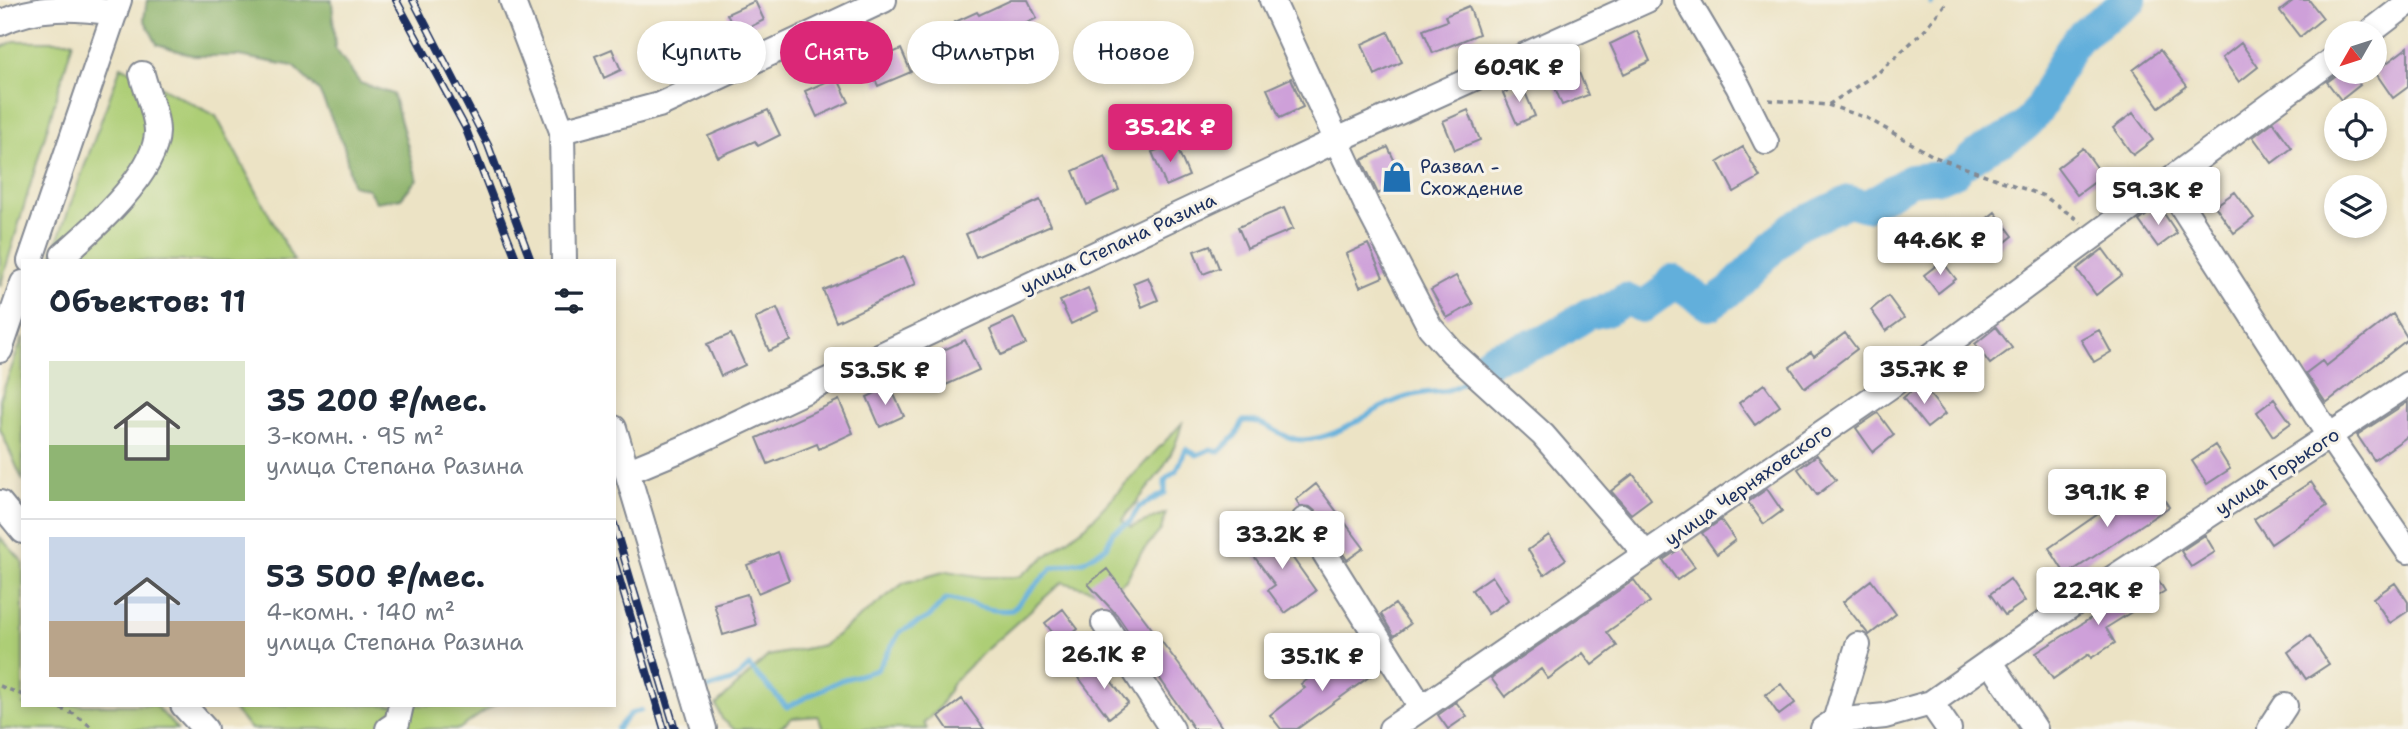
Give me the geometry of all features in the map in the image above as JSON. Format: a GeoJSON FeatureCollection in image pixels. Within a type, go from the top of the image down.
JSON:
{"type":"FeatureCollection","features":[{"type":"Feature","properties":{"kind":"street"},"geometry":{"type":"LineString","coordinates":[[512,0],[562,131],[564,259]]}},
{"type":"Feature","properties":{"kind":"street"},"geometry":{"type":"LineString","coordinates":[[562,131],[659,105],[884,0]]}},
{"type":"Feature","properties":{"kind":"street"},"geometry":{"type":"LineString","coordinates":[[1272,0],[1367,206],[1430,327],[1452,353],[1543,435],[1646,554]]}},
{"type":"Feature","properties":{"kind":"street","name":"улица Степана Разина"},"geometry":{"type":"LineString","coordinates":[[629,471],[682,449],[1337,140],[1647,0]]}},
{"type":"Feature","properties":{"kind":"street"},"geometry":{"type":"LineString","coordinates":[[1687,0],[1738,86],[1766,142]]}},
{"type":"Feature","properties":{"kind":"street"},"geometry":{"type":"LineString","coordinates":[[2385,21],[2408,4]]}},
{"type":"Feature","properties":{"kind":"street"},"geometry":{"type":"LineString","coordinates":[[0,23],[33,11],[117,6],[31,259]]}},
{"type":"Feature","properties":{"kind":"street","name":"улица Черняховского"},"geometry":{"type":"LineString","coordinates":[[1391,729],[1889,387],[2324,66]]}},
{"type":"Feature","properties":{"kind":"street"},"geometry":{"type":"LineString","coordinates":[[39,234],[66,258],[128,192],[150,155],[157,132],[142,74]]}},
{"type":"Feature","properties":{"kind":"street"},"geometry":{"type":"LineString","coordinates":[[2167,183],[2330,437],[2408,551]]}},
{"type":"Feature","properties":{"kind":"street"},"geometry":{"type":"LineString","coordinates":[[0,350],[21,289]]}},
{"type":"Feature","properties":{"kind":"street","name":"улица Горького"},"geometry":{"type":"LineString","coordinates":[[1829,725],[1885,716],[1931,703],[2040,626],[2408,384]]}},
{"type":"Feature","properties":{"kind":"street"},"geometry":{"type":"LineString","coordinates":[[616,434],[704,729]]}},
{"type":"Feature","properties":{"kind":"street"},"geometry":{"type":"LineString","coordinates":[[0,503],[21,529]]}},
{"type":"Feature","properties":{"kind":"street"},"geometry":{"type":"LineString","coordinates":[[1304,520],[1421,707]]}},
{"type":"Feature","properties":{"kind":"street"},"geometry":{"type":"LineString","coordinates":[[1104,623],[1172,729]]}},
{"type":"Feature","properties":{"kind":"street"},"geometry":{"type":"LineString","coordinates":[[1829,725],[1858,645]]}},
{"type":"Feature","properties":{"kind":"street"},"geometry":{"type":"LineString","coordinates":[[1990,661],[2035,729]]}},
{"type":"Feature","properties":{"kind":"street"},"geometry":{"type":"LineString","coordinates":[[1931,703],[1949,729]]}},
{"type":"Feature","properties":{"kind":"street"},"geometry":{"type":"LineString","coordinates":[[2270,729],[2286,706]]}},
{"type":"Feature","properties":{"kind":"street"},"geometry":{"type":"LineString","coordinates":[[185,707],[205,729]]}},
{"type":"Feature","properties":{"kind":"street"},"geometry":{"type":"LineString","coordinates":[[388,729],[397,723],[401,707]]}},
{"type":"Feature","properties":{"kind":"path"},"geometry":{"type":"LineString","coordinates":[[1828,105],[1879,72],[1925,30],[1948,0]]}},
{"type":"Feature","properties":{"kind":"path"},"geometry":{"type":"LineString","coordinates":[[1738,86],[1774,103],[1828,105],[1867,118],[1935,157],[2044,196],[2063,207],[2095,236]]}},
{"type":"Feature","properties":{"kind":"path"},"geometry":{"type":"LineString","coordinates":[[0,686],[21,694]]}},
{"type":"Feature","properties":{"kind":"path"},"geometry":{"type":"LineString","coordinates":[[56,707],[74,714],[94,729]]}},
{"type":"Feature","properties":{"kind":"green space"},"geometry":{"type":"Polygon","coordinates":[[[147,0],[332,0],[335,48],[360,83],[393,94],[417,179],[401,198],[376,202],[368,189],[352,185],[344,146],[319,91],[293,66],[239,56],[194,56],[157,44],[144,19],[147,0]]]}},
{"type":"Feature","properties":{"kind":"green space"},"geometry":{"type":"Polygon","coordinates":[[[14,41],[73,41],[0,287],[0,48],[14,41]]]}},
{"type":"Feature","properties":{"kind":"green space"},"geometry":{"type":"Polygon","coordinates":[[[121,66],[216,116],[293,259],[51,259],[121,66]]]}},
{"type":"Feature","properties":{"kind":"green space"},"geometry":{"type":"Polygon","coordinates":[[[21,342],[21,476],[0,429],[0,399],[21,342]]]}},
{"type":"Feature","properties":{"kind":"green space"},"geometry":{"type":"Polygon","coordinates":[[[1182,423],[1166,463],[1122,520],[1131,527],[1166,513],[1161,530],[1141,553],[1126,580],[1108,594],[1062,582],[954,681],[939,708],[924,723],[927,729],[823,729],[818,716],[792,718],[778,729],[734,729],[722,719],[716,705],[768,656],[824,645],[904,583],[947,571],[983,577],[1019,577],[1087,525],[1182,423]]]}},
{"type":"Feature","properties":{"kind":"green space"},"geometry":{"type":"Polygon","coordinates":[[[0,537],[21,560],[21,707],[157,707],[177,729],[0,729],[0,537]]]}},
{"type":"Feature","properties":{"kind":"green space"},"geometry":{"type":"Polygon","coordinates":[[[231,707],[491,707],[459,729],[251,729],[231,707]]]}},
{"type":"Feature","properties":{"kind":"building"},"geometry":{"type":"Polygon","coordinates":[[[1011,0],[1028,0],[1037,18],[1031,21],[957,21],[977,12],[979,15],[1011,0]]]}},
{"type":"Feature","properties":{"kind":"building"},"geometry":{"type":"Polygon","coordinates":[[[2294,0],[2309,0],[2323,18],[2300,37],[2280,11],[2294,0]]]}},
{"type":"Feature","properties":{"kind":"building"},"geometry":{"type":"Polygon","coordinates":[[[755,1],[764,20],[730,21],[727,14],[755,1]]]}},
{"type":"Feature","properties":{"kind":"building"},"geometry":{"type":"Polygon","coordinates":[[[1469,6],[1479,34],[1433,53],[1423,30],[1447,21],[1445,16],[1469,6]]]}},
{"type":"Feature","properties":{"kind":"building"},"geometry":{"type":"Polygon","coordinates":[[[1637,31],[1650,61],[1624,74],[1610,44],[1637,31]]]}},
{"type":"Feature","properties":{"kind":"building"},"geometry":{"type":"Polygon","coordinates":[[[1388,32],[1402,62],[1375,75],[1362,44],[1388,32]]]}},
{"type":"Feature","properties":{"kind":"building"},"geometry":{"type":"Polygon","coordinates":[[[2241,43],[2258,67],[2239,82],[2222,58],[2241,43]]]}},
{"type":"Feature","properties":{"kind":"building"},"geometry":{"type":"Polygon","coordinates":[[[2408,47],[2408,87],[2393,98],[2383,84],[2387,84],[2387,63],[2408,47]]]}},
{"type":"Feature","properties":{"kind":"building"},"geometry":{"type":"Polygon","coordinates":[[[612,49],[621,70],[604,78],[595,56],[612,49]]]}},
{"type":"Feature","properties":{"kind":"building"},"geometry":{"type":"Polygon","coordinates":[[[901,49],[907,63],[907,74],[893,80],[893,53],[901,49]]]}},
{"type":"Feature","properties":{"kind":"building"},"geometry":{"type":"Polygon","coordinates":[[[2160,50],[2187,86],[2159,107],[2133,70],[2160,50]]]}},
{"type":"Feature","properties":{"kind":"building"},"geometry":{"type":"Polygon","coordinates":[[[1574,60],[1588,95],[1562,105],[1548,70],[1574,60]]]}},
{"type":"Feature","properties":{"kind":"building"},"geometry":{"type":"Polygon","coordinates":[[[1291,78],[1303,107],[1280,118],[1267,89],[1291,78]]]}},
{"type":"Feature","properties":{"kind":"building"},"geometry":{"type":"Polygon","coordinates":[[[821,84],[840,84],[849,102],[817,117],[805,91],[821,84]]]}},
{"type":"Feature","properties":{"kind":"building"},"geometry":{"type":"Polygon","coordinates":[[[2329,84],[2360,85],[2344,98],[2339,98],[2329,84]]]}},
{"type":"Feature","properties":{"kind":"building"},"geometry":{"type":"Polygon","coordinates":[[[1522,85],[1535,116],[1517,124],[1503,93],[1522,85]]]}},
{"type":"Feature","properties":{"kind":"building"},"geometry":{"type":"Polygon","coordinates":[[[768,110],[780,135],[758,146],[755,141],[718,157],[708,136],[768,110]]]}},
{"type":"Feature","properties":{"kind":"building"},"geometry":{"type":"Polygon","coordinates":[[[1468,110],[1480,140],[1455,150],[1443,121],[1468,110]]]}},
{"type":"Feature","properties":{"kind":"building"},"geometry":{"type":"Polygon","coordinates":[[[2133,113],[2153,140],[2133,155],[2113,128],[2133,113]]]}},
{"type":"Feature","properties":{"kind":"building"},"geometry":{"type":"Polygon","coordinates":[[[2273,122],[2292,148],[2272,163],[2253,137],[2273,122]]]}},
{"type":"Feature","properties":{"kind":"building"},"geometry":{"type":"Polygon","coordinates":[[[1175,143],[1189,176],[1166,186],[1152,152],[1175,143]]]}},
{"type":"Feature","properties":{"kind":"building"},"geometry":{"type":"Polygon","coordinates":[[[1388,147],[1404,181],[1378,194],[1362,160],[1388,147]]]}},
{"type":"Feature","properties":{"kind":"building"},"geometry":{"type":"Polygon","coordinates":[[[1743,147],[1760,177],[1734,192],[1718,162],[1743,147]]]}},
{"type":"Feature","properties":{"kind":"building"},"geometry":{"type":"Polygon","coordinates":[[[2083,148],[2103,176],[2077,195],[2057,168],[2083,148]]]}},
{"type":"Feature","properties":{"kind":"building"},"geometry":{"type":"Polygon","coordinates":[[[1105,156],[1119,190],[1087,205],[1073,171],[1105,156]]]}},
{"type":"Feature","properties":{"kind":"building"},"geometry":{"type":"Polygon","coordinates":[[[2235,192],[2254,218],[2234,233],[2215,206],[2235,192]]]}},
{"type":"Feature","properties":{"kind":"building"},"geometry":{"type":"Polygon","coordinates":[[[1040,200],[1051,225],[976,257],[966,234],[1040,200]]]}},
{"type":"Feature","properties":{"kind":"building"},"geometry":{"type":"Polygon","coordinates":[[[2159,206],[2177,233],[2158,247],[2139,221],[2159,206]]]}},
{"type":"Feature","properties":{"kind":"building"},"geometry":{"type":"Polygon","coordinates":[[[1284,208],[1293,229],[1247,248],[1238,227],[1284,208]]]}},
{"type":"Feature","properties":{"kind":"building"},"geometry":{"type":"Polygon","coordinates":[[[1995,212],[2013,236],[1992,253],[1974,229],[1995,212]]]}},
{"type":"Feature","properties":{"kind":"building"},"geometry":{"type":"Polygon","coordinates":[[[1368,244],[1383,277],[1360,287],[1346,254],[1368,244]]]}},
{"type":"Feature","properties":{"kind":"building"},"geometry":{"type":"Polygon","coordinates":[[[1210,245],[1219,268],[1203,274],[1194,251],[1210,245]]]}},
{"type":"Feature","properties":{"kind":"building"},"geometry":{"type":"Polygon","coordinates":[[[2103,249],[2122,275],[2096,295],[2077,269],[2103,249]]]}},
{"type":"Feature","properties":{"kind":"building"},"geometry":{"type":"Polygon","coordinates":[[[904,256],[916,284],[836,322],[823,290],[904,256]]]}},
{"type":"Feature","properties":{"kind":"building"},"geometry":{"type":"Polygon","coordinates":[[[1942,261],[1956,279],[1938,293],[1924,275],[1942,261]]]}},
{"type":"Feature","properties":{"kind":"building"},"geometry":{"type":"Polygon","coordinates":[[[1456,276],[1473,304],[1447,318],[1431,290],[1456,276]]]}},
{"type":"Feature","properties":{"kind":"building"},"geometry":{"type":"Polygon","coordinates":[[[1148,277],[1158,300],[1142,307],[1133,283],[1148,277]]]}},
{"type":"Feature","properties":{"kind":"building"},"geometry":{"type":"Polygon","coordinates":[[[1088,288],[1098,311],[1071,324],[1060,301],[1088,288]]]}},
{"type":"Feature","properties":{"kind":"building"},"geometry":{"type":"Polygon","coordinates":[[[1888,296],[1904,318],[1886,331],[1871,310],[1888,296]]]}},
{"type":"Feature","properties":{"kind":"building"},"geometry":{"type":"Polygon","coordinates":[[[777,308],[791,341],[769,351],[755,318],[777,308]]]}},
{"type":"Feature","properties":{"kind":"building"},"geometry":{"type":"Polygon","coordinates":[[[2393,314],[2408,339],[2326,403],[2306,373],[2322,361],[2326,366],[2393,314]]]}},
{"type":"Feature","properties":{"kind":"building"},"geometry":{"type":"Polygon","coordinates":[[[1014,318],[1026,344],[1001,355],[990,329],[1014,318]]]}},
{"type":"Feature","properties":{"kind":"building"},"geometry":{"type":"Polygon","coordinates":[[[1996,327],[2012,348],[1990,364],[1975,344],[1996,327]]]}},
{"type":"Feature","properties":{"kind":"building"},"geometry":{"type":"Polygon","coordinates":[[[2099,330],[2111,352],[2094,362],[2081,340],[2099,330]]]}},
{"type":"Feature","properties":{"kind":"building"},"geometry":{"type":"Polygon","coordinates":[[[1845,333],[1857,349],[1805,388],[1790,367],[1811,352],[1814,356],[1845,333]]]}},
{"type":"Feature","properties":{"kind":"building"},"geometry":{"type":"Polygon","coordinates":[[[731,334],[745,365],[721,376],[707,344],[731,334]]]}},
{"type":"Feature","properties":{"kind":"building"},"geometry":{"type":"Polygon","coordinates":[[[965,340],[979,370],[946,385],[933,355],[965,340]]]}},
{"type":"Feature","properties":{"kind":"building"},"geometry":{"type":"Polygon","coordinates":[[[1921,383],[1945,414],[1927,428],[1903,398],[1921,383]]]}},
{"type":"Feature","properties":{"kind":"building"},"geometry":{"type":"Polygon","coordinates":[[[1764,384],[1780,406],[1755,425],[1739,403],[1764,384]]]}},
{"type":"Feature","properties":{"kind":"building"},"geometry":{"type":"Polygon","coordinates":[[[890,386],[904,416],[880,427],[867,397],[890,386]]]}},
{"type":"Feature","properties":{"kind":"building"},"geometry":{"type":"Polygon","coordinates":[[[2274,399],[2291,423],[2273,436],[2257,412],[2274,399]]]}},
{"type":"Feature","properties":{"kind":"building"},"geometry":{"type":"Polygon","coordinates":[[[839,400],[853,433],[819,449],[817,444],[768,464],[757,438],[839,400]]]}},
{"type":"Feature","properties":{"kind":"building"},"geometry":{"type":"Polygon","coordinates":[[[2408,402],[2408,436],[2374,460],[2357,435],[2408,402]]]}},
{"type":"Feature","properties":{"kind":"building"},"geometry":{"type":"Polygon","coordinates":[[[1878,413],[1894,435],[1873,452],[1856,428],[1878,413]]]}},
{"type":"Feature","properties":{"kind":"building"},"geometry":{"type":"Polygon","coordinates":[[[2215,445],[2230,469],[2207,484],[2192,461],[2215,445]]]}},
{"type":"Feature","properties":{"kind":"building"},"geometry":{"type":"Polygon","coordinates":[[[1817,455],[1836,480],[1817,495],[1798,469],[1817,455]]]}},
{"type":"Feature","properties":{"kind":"building"},"geometry":{"type":"Polygon","coordinates":[[[1633,474],[1651,499],[1631,514],[1611,491],[1633,474]]]}},
{"type":"Feature","properties":{"kind":"building"},"geometry":{"type":"Polygon","coordinates":[[[2311,482],[2327,506],[2271,544],[2254,519],[2311,482]]]}},
{"type":"Feature","properties":{"kind":"building"},"geometry":{"type":"Polygon","coordinates":[[[1316,484],[1364,548],[1347,560],[1316,512],[1310,507],[1300,506],[1296,500],[1316,484]]]}},
{"type":"Feature","properties":{"kind":"building"},"geometry":{"type":"Polygon","coordinates":[[[2154,484],[2169,507],[2066,575],[2049,548],[2114,503],[2117,509],[2154,484]]]}},
{"type":"Feature","properties":{"kind":"building"},"geometry":{"type":"Polygon","coordinates":[[[1767,489],[1782,511],[1764,524],[1748,502],[1767,489]]]}},
{"type":"Feature","properties":{"kind":"building"},"geometry":{"type":"Polygon","coordinates":[[[1721,520],[1735,540],[1717,554],[1702,533],[1721,520]]]}},
{"type":"Feature","properties":{"kind":"building"},"geometry":{"type":"Polygon","coordinates":[[[1276,528],[1289,545],[1285,547],[1316,591],[1285,613],[1268,590],[1275,585],[1248,548],[1276,528]]]}},
{"type":"Feature","properties":{"kind":"building"},"geometry":{"type":"Polygon","coordinates":[[[1549,535],[1566,559],[1544,575],[1528,550],[1549,535]]]}},
{"type":"Feature","properties":{"kind":"building"},"geometry":{"type":"Polygon","coordinates":[[[2205,535],[2215,552],[2191,567],[2181,551],[2205,535]]]}},
{"type":"Feature","properties":{"kind":"building"},"geometry":{"type":"Polygon","coordinates":[[[1681,548],[1695,567],[1677,580],[1663,560],[1681,548]]]}},
{"type":"Feature","properties":{"kind":"building"},"geometry":{"type":"Polygon","coordinates":[[[778,552],[789,580],[758,593],[747,565],[778,552]]]}},
{"type":"Feature","properties":{"kind":"building"},"geometry":{"type":"Polygon","coordinates":[[[1107,569],[1192,682],[1223,729],[1194,729],[1117,615],[1088,584],[1107,569]]]}},
{"type":"Feature","properties":{"kind":"building"},"geometry":{"type":"Polygon","coordinates":[[[2152,570],[2165,591],[2106,628],[2115,643],[2091,658],[2089,654],[2053,679],[2036,653],[2116,602],[2112,596],[2152,570]]]}},
{"type":"Feature","properties":{"kind":"building"},"geometry":{"type":"Polygon","coordinates":[[[1492,576],[1508,600],[1488,614],[1472,590],[1492,576]]]}},
{"type":"Feature","properties":{"kind":"building"},"geometry":{"type":"Polygon","coordinates":[[[2010,579],[2025,601],[2005,615],[1990,594],[2010,579]]]}},
{"type":"Feature","properties":{"kind":"building"},"geometry":{"type":"Polygon","coordinates":[[[1634,580],[1650,602],[1607,632],[1617,646],[1592,665],[1583,653],[1548,679],[1541,669],[1505,697],[1491,678],[1634,580]]]}},
{"type":"Feature","properties":{"kind":"building"},"geometry":{"type":"Polygon","coordinates":[[[1871,580],[1896,614],[1869,635],[1843,602],[1871,580]]]}},
{"type":"Feature","properties":{"kind":"building"},"geometry":{"type":"Polygon","coordinates":[[[2395,583],[2408,602],[2408,611],[2390,623],[2373,598],[2395,583]]]}},
{"type":"Feature","properties":{"kind":"building"},"geometry":{"type":"Polygon","coordinates":[[[747,594],[756,625],[723,635],[714,604],[747,594]]]}},
{"type":"Feature","properties":{"kind":"building"},"geometry":{"type":"Polygon","coordinates":[[[1395,604],[1410,624],[1394,636],[1381,614],[1395,604]]]}},
{"type":"Feature","properties":{"kind":"building"},"geometry":{"type":"Polygon","coordinates":[[[1063,609],[1078,629],[1061,643],[1045,623],[1063,609]]]}},
{"type":"Feature","properties":{"kind":"building"},"geometry":{"type":"Polygon","coordinates":[[[2310,636],[2329,664],[2306,679],[2288,652],[2310,636]]]}},
{"type":"Feature","properties":{"kind":"building"},"geometry":{"type":"Polygon","coordinates":[[[1358,652],[1373,674],[1297,729],[1281,729],[1270,715],[1305,688],[1301,684],[1321,670],[1325,676],[1358,652]]]}},
{"type":"Feature","properties":{"kind":"building"},"geometry":{"type":"Polygon","coordinates":[[[1098,664],[1128,703],[1109,718],[1079,678],[1098,664]]]}},
{"type":"Feature","properties":{"kind":"building"},"geometry":{"type":"Polygon","coordinates":[[[1781,684],[1795,703],[1779,715],[1765,695],[1781,684]]]}},
{"type":"Feature","properties":{"kind":"building"},"geometry":{"type":"Polygon","coordinates":[[[962,699],[984,729],[948,729],[939,716],[962,699]]]}},
{"type":"Feature","properties":{"kind":"building"},"geometry":{"type":"Polygon","coordinates":[[[1456,702],[1467,716],[1448,729],[1438,715],[1456,702]]]}},
{"type":"Feature","properties":{"kind":"waterway"},"geometry":{"type":"LineString","coordinates":[[1931,4],[1933,0]]}},
{"type":"Feature","properties":{"kind":"waterway"},"geometry":{"type":"LineString","coordinates":[[1968,162],[2026,125],[2040,108],[2066,57],[2079,38],[2131,0]]}},
{"type":"Feature","properties":{"kind":"waterway"},"geometry":{"type":"LineString","coordinates":[[1481,367],[1494,357],[1547,340],[1588,314],[1608,310],[1625,299],[1642,307],[1663,292],[1672,280],[1709,305],[1731,290],[1793,227],[1849,201],[1866,206],[1911,180],[1941,177],[1957,170]]}},
{"type":"Feature","properties":{"kind":"waterway"},"geometry":{"type":"LineString","coordinates":[[709,688],[734,680],[749,666],[787,707],[841,680],[877,670],[900,632],[929,617],[946,599],[995,610],[1012,610],[1052,568],[1084,561],[1106,547],[1113,532],[1130,522],[1139,507],[1165,493],[1165,480],[1177,470],[1186,449],[1197,455],[1211,449],[1219,452],[1237,434],[1243,421],[1259,423],[1295,439],[1318,438],[1345,428],[1396,401],[1453,388],[1470,378]]}},
{"type":"Feature","properties":{"kind":"waterway"},"geometry":{"type":"LineString","coordinates":[[617,729],[630,714],[641,710]]}},
{"type":"Feature","properties":{"kind":"railway"},"geometry":{"type":"LineString","coordinates":[[396,0],[465,127],[516,259]]}},
{"type":"Feature","properties":{"kind":"railway"},"geometry":{"type":"LineString","coordinates":[[413,0],[488,145],[530,259]]}},
{"type":"Feature","properties":{"kind":"railway"},"geometry":{"type":"LineString","coordinates":[[616,531],[675,729]]}},
{"type":"Feature","properties":{"kind":"railway"},"geometry":{"type":"LineString","coordinates":[[616,568],[664,729]]}},
{"type":"Feature","properties":{"kind":"place","name":"Развал - Схождение"},"geometry":{"type":"Point","coordinates":[1397,177]}}]}
